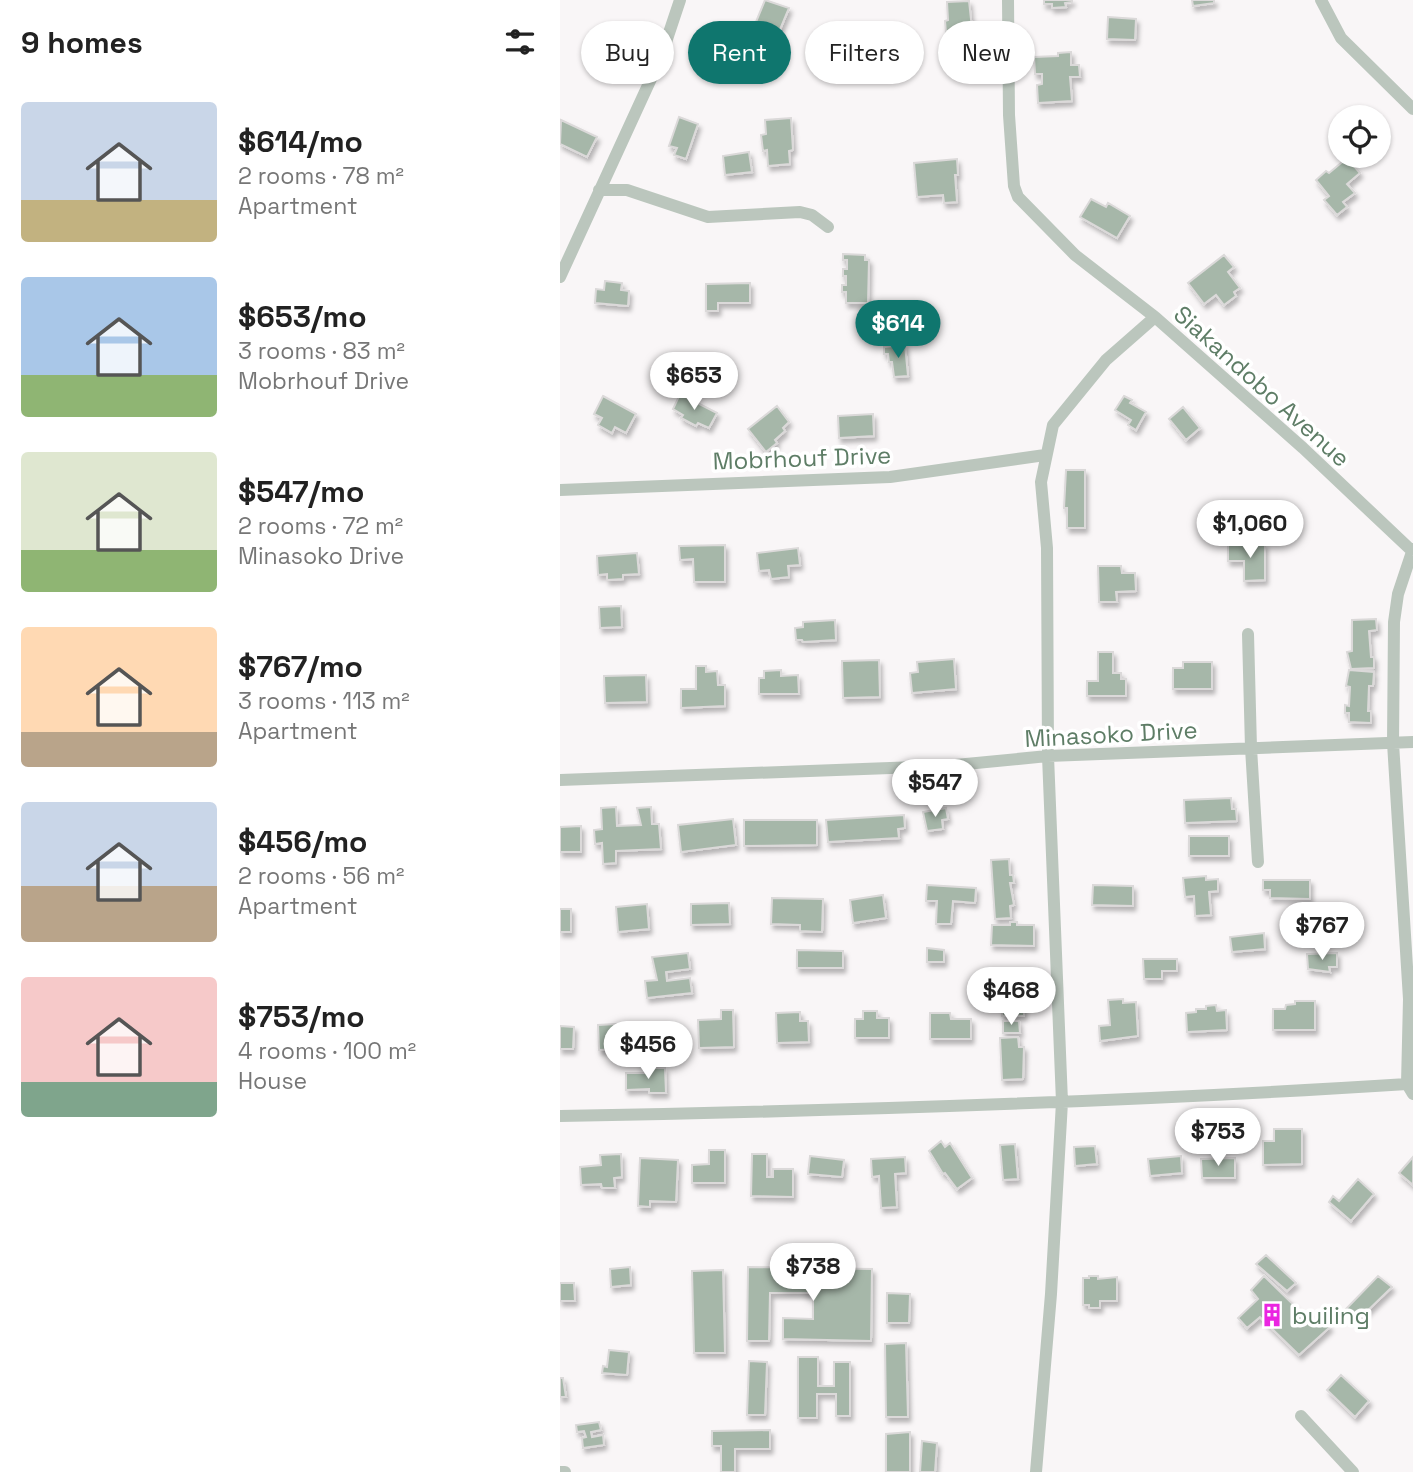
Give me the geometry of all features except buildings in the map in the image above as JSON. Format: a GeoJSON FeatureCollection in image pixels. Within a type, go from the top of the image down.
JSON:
{"type":"FeatureCollection","features":[{"type":"Feature","properties":{"kind":"street"},"geometry":{"type":"LineString","coordinates":[[560,277],[660,57],[680,0]]}},
{"type":"Feature","properties":{"kind":"street"},"geometry":{"type":"LineString","coordinates":[[1008,0],[1009,115],[1014,186],[1018,197],[1075,255],[1155,317]]}},
{"type":"Feature","properties":{"kind":"street"},"geometry":{"type":"LineString","coordinates":[[1321,0],[1341,38],[1413,109]]}},
{"type":"Feature","properties":{"kind":"street"},"geometry":{"type":"LineString","coordinates":[[599,190],[627,190],[708,217],[800,212],[812,215],[828,227]]}},
{"type":"Feature","properties":{"kind":"street","name":"Siakandobo Avenue"},"geometry":{"type":"LineString","coordinates":[[1036,1472],[1051,1294],[1062,1102],[1048,756],[1047,548],[1041,482],[1053,425],[1106,360],[1155,317],[1303,448],[1412,550]]}},
{"type":"Feature","properties":{"kind":"street","name":"Mobrhouf Drive"},"geometry":{"type":"LineString","coordinates":[[560,490],[890,477],[1045,455]]}},
{"type":"Feature","properties":{"kind":"street"},"geometry":{"type":"LineString","coordinates":[[560,1116],[791,1112],[1410,1089],[1411,998],[1393,743],[1394,622],[1398,594],[1412,550]]}},
{"type":"Feature","properties":{"kind":"street"},"geometry":{"type":"LineString","coordinates":[[1248,634],[1258,862]]}},
{"type":"Feature","properties":{"kind":"street","name":"Minasoko Drive"},"geometry":{"type":"LineString","coordinates":[[560,780],[945,766],[1048,756],[1413,742]]}},
{"type":"Feature","properties":{"kind":"street"},"geometry":{"type":"LineString","coordinates":[[1301,1416],[1353,1472]]}},
{"type":"Feature","properties":{"kind":"place","name":"builing"},"geometry":{"type":"Point","coordinates":[1272,1315]}}]}
